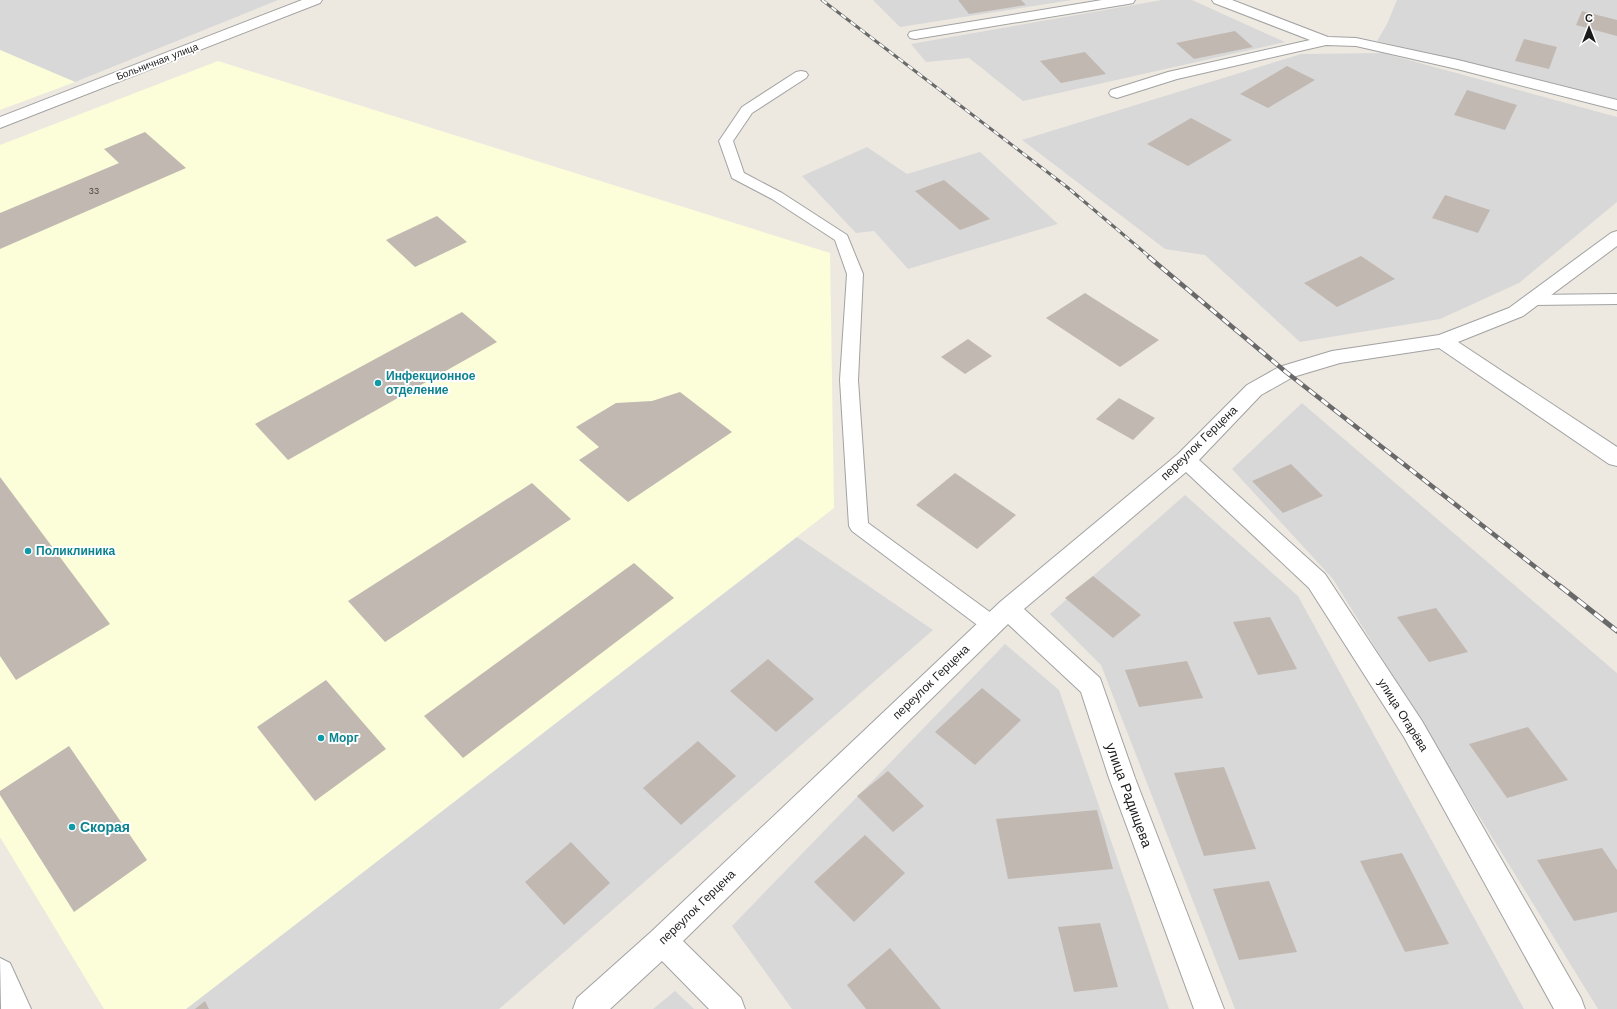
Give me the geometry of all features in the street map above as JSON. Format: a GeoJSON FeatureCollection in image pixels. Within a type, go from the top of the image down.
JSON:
{"type":"FeatureCollection","features":[{"type":"Feature","properties":{"kind":"street","name":"Больничная улица"},"geometry":{"type":"LineString","coordinates":[[0,123],[314,0]]}},
{"type":"Feature","properties":{"kind":"street"},"geometry":{"type":"LineString","coordinates":[[915,35],[1128,0]]}},
{"type":"Feature","properties":{"kind":"street"},"geometry":{"type":"LineString","coordinates":[[1219,0],[1326,41]]}},
{"type":"Feature","properties":{"kind":"street"},"geometry":{"type":"LineString","coordinates":[[1117,94],[1173,75],[1326,41],[1356,42],[1458,65],[1617,105]]}},
{"type":"Feature","properties":{"kind":"street","name":"переулок Герцена"},"geometry":{"type":"LineString","coordinates":[[588,1009],[662,941],[1000,616],[1186,460],[1254,390],[1286,372],[1339,356],[1442,341],[1516,312],[1617,237]]}},
{"type":"Feature","properties":{"kind":"street"},"geometry":{"type":"LineString","coordinates":[[1442,341],[1617,458]]}},
{"type":"Feature","properties":{"kind":"street","name":"улица Огарёва"},"geometry":{"type":"LineString","coordinates":[[1186,460],[1317,581],[1413,729],[1570,1009]]}},
{"type":"Feature","properties":{"kind":"street","name":"улица Радищева"},"geometry":{"type":"LineString","coordinates":[[1000,616],[1091,686],[1122,778],[1208,1009]]}},
{"type":"Feature","properties":{"kind":"street"},"geometry":{"type":"LineString","coordinates":[[662,941],[730,1009]]}},
{"type":"Feature","properties":{"kind":"street"},"geometry":{"type":"LineString","coordinates":[[0,973],[16,1009]]}},
{"type":"Feature","properties":{"kind":"lane"},"geometry":{"type":"LineString","coordinates":[[801,75],[747,110],[726,141],[737,175],[777,196],[842,238],[855,274],[849,380],[859,526],[1000,616]]}},
{"type":"Feature","properties":{"kind":"lane"},"geometry":{"type":"LineString","coordinates":[[1532,300],[1617,299]]}},
{"type":"Feature","properties":{"kind":"shaded area"},"geometry":{"type":"Polygon","coordinates":[[[0,0],[278,0],[75,82],[0,50],[0,0]]]}},
{"type":"Feature","properties":{"kind":"shaded area"},"geometry":{"type":"Polygon","coordinates":[[[873,0],[1072,0],[900,27],[873,0]]]}},
{"type":"Feature","properties":{"kind":"shaded area"},"geometry":{"type":"Polygon","coordinates":[[[1162,0],[1192,0],[1285,42],[1023,101],[969,58],[926,62],[911,44],[1162,0]]]}},
{"type":"Feature","properties":{"kind":"shaded area"},"geometry":{"type":"Polygon","coordinates":[[[1397,0],[1617,0],[1617,99],[1377,41],[1387,24],[1397,0]]]}},
{"type":"Feature","properties":{"kind":"shaded area"},"geometry":{"type":"Polygon","coordinates":[[[0,50],[75,82],[0,110],[0,50]]]}},
{"type":"Feature","properties":{"kind":"shaded area"},"geometry":{"type":"Polygon","coordinates":[[[1383,53],[1617,117],[1617,202],[1519,283],[1440,319],[1300,342],[1205,255],[1165,249],[1022,140],[1301,54],[1383,53]]]}},
{"type":"Feature","properties":{"kind":"shaded area"},"geometry":{"type":"Polygon","coordinates":[[[218,61],[830,253],[834,508],[186,1009],[104,1009],[0,837],[0,145],[218,61]]]}},
{"type":"Feature","properties":{"kind":"shaded area"},"geometry":{"type":"Polygon","coordinates":[[[867,147],[907,174],[980,152],[1058,224],[908,269],[874,231],[856,233],[802,176],[867,147]]]}},
{"type":"Feature","properties":{"kind":"shaded area"},"geometry":{"type":"Polygon","coordinates":[[[1302,403],[1617,673],[1617,1009],[1598,1009],[1333,579],[1232,469],[1302,403]]]}},
{"type":"Feature","properties":{"kind":"shaded area"},"geometry":{"type":"Polygon","coordinates":[[[1185,495],[1298,596],[1524,1009],[1235,1009],[1101,665],[1050,614],[1185,495]]]}},
{"type":"Feature","properties":{"kind":"shaded area"},"geometry":{"type":"Polygon","coordinates":[[[797,537],[933,630],[499,1009],[186,1009],[797,537]]]}},
{"type":"Feature","properties":{"kind":"shaded area"},"geometry":{"type":"Polygon","coordinates":[[[1005,644],[1059,690],[1169,1009],[792,1009],[732,926],[1005,644]]]}},
{"type":"Feature","properties":{"kind":"shaded area"},"geometry":{"type":"Polygon","coordinates":[[[675,991],[694,1009],[653,1009],[675,991]]]}},
{"type":"Feature","properties":{"kind":"building"},"geometry":{"type":"Polygon","coordinates":[[[958,0],[1021,0],[1026,5],[969,14],[958,0]]]}},
{"type":"Feature","properties":{"kind":"building"},"geometry":{"type":"Polygon","coordinates":[[[1582,11],[1617,20],[1617,36],[1576,25],[1582,11]]]}},
{"type":"Feature","properties":{"kind":"building"},"geometry":{"type":"Polygon","coordinates":[[[1235,31],[1253,47],[1194,59],[1176,43],[1235,31]]]}},
{"type":"Feature","properties":{"kind":"building"},"geometry":{"type":"Polygon","coordinates":[[[1524,39],[1557,47],[1549,69],[1515,61],[1524,39]]]}},
{"type":"Feature","properties":{"kind":"building"},"geometry":{"type":"Polygon","coordinates":[[[1085,52],[1106,74],[1061,83],[1040,61],[1085,52]]]}},
{"type":"Feature","properties":{"kind":"building"},"geometry":{"type":"Polygon","coordinates":[[[1287,66],[1315,80],[1268,108],[1240,94],[1287,66]]]}},
{"type":"Feature","properties":{"kind":"building"},"geometry":{"type":"Polygon","coordinates":[[[1467,90],[1517,105],[1505,130],[1454,115],[1467,90]]]}},
{"type":"Feature","properties":{"kind":"building"},"geometry":{"type":"Polygon","coordinates":[[[1191,118],[1232,140],[1188,166],[1147,144],[1191,118]]]}},
{"type":"Feature","properties":{"kind":"building"},"geometry":{"type":"Polygon","coordinates":[[[145,132],[186,168],[0,249],[0,213],[119,163],[104,149],[145,132]]]}},
{"type":"Feature","properties":{"kind":"building"},"geometry":{"type":"Polygon","coordinates":[[[944,180],[990,219],[960,230],[915,191],[944,180]]]}},
{"type":"Feature","properties":{"kind":"building"},"geometry":{"type":"Polygon","coordinates":[[[1445,195],[1490,210],[1478,233],[1432,218],[1445,195]]]}},
{"type":"Feature","properties":{"kind":"building"},"geometry":{"type":"Polygon","coordinates":[[[437,216],[467,242],[415,267],[386,240],[437,216]]]}},
{"type":"Feature","properties":{"kind":"building"},"geometry":{"type":"Polygon","coordinates":[[[1361,256],[1395,279],[1337,307],[1304,283],[1361,256]]]}},
{"type":"Feature","properties":{"kind":"building"},"geometry":{"type":"Polygon","coordinates":[[[1085,293],[1159,340],[1120,367],[1046,318],[1085,293]]]}},
{"type":"Feature","properties":{"kind":"building","name":"Инфекционное отделение"},"geometry":{"type":"Polygon","coordinates":[[[462,312],[497,342],[288,460],[255,424],[462,312]]]}},
{"type":"Feature","properties":{"kind":"building"},"geometry":{"type":"Polygon","coordinates":[[[968,339],[992,356],[965,374],[941,357],[968,339]]]}},
{"type":"Feature","properties":{"kind":"building"},"geometry":{"type":"Polygon","coordinates":[[[680,392],[732,432],[628,502],[579,460],[599,447],[576,427],[616,403],[652,401],[680,392]]]}},
{"type":"Feature","properties":{"kind":"building"},"geometry":{"type":"Polygon","coordinates":[[[1119,398],[1155,418],[1133,440],[1096,419],[1119,398]]]}},
{"type":"Feature","properties":{"kind":"building"},"geometry":{"type":"Polygon","coordinates":[[[1291,464],[1323,496],[1283,513],[1252,481],[1291,464]]]}},
{"type":"Feature","properties":{"kind":"building"},"geometry":{"type":"Polygon","coordinates":[[[955,473],[1016,515],[977,549],[916,505],[955,473]]]}},
{"type":"Feature","properties":{"kind":"building","name":"Поликлиника"},"geometry":{"type":"Polygon","coordinates":[[[0,477],[110,624],[16,680],[0,656],[0,477]]]}},
{"type":"Feature","properties":{"kind":"building"},"geometry":{"type":"Polygon","coordinates":[[[532,483],[571,519],[385,642],[348,601],[532,483]]]}},
{"type":"Feature","properties":{"kind":"building"},"geometry":{"type":"Polygon","coordinates":[[[634,563],[674,598],[463,758],[424,716],[634,563]]]}},
{"type":"Feature","properties":{"kind":"building"},"geometry":{"type":"Polygon","coordinates":[[[1093,576],[1141,615],[1113,638],[1065,598],[1093,576]]]}},
{"type":"Feature","properties":{"kind":"building"},"geometry":{"type":"Polygon","coordinates":[[[1436,608],[1468,652],[1429,662],[1397,617],[1436,608]]]}},
{"type":"Feature","properties":{"kind":"building"},"geometry":{"type":"Polygon","coordinates":[[[1270,617],[1297,669],[1258,675],[1233,622],[1270,617]]]}},
{"type":"Feature","properties":{"kind":"building"},"geometry":{"type":"Polygon","coordinates":[[[768,659],[814,699],[776,732],[730,691],[768,659]]]}},
{"type":"Feature","properties":{"kind":"building"},"geometry":{"type":"Polygon","coordinates":[[[1187,661],[1203,698],[1139,707],[1125,670],[1187,661]]]}},
{"type":"Feature","properties":{"kind":"building","name":"Морг"},"geometry":{"type":"Polygon","coordinates":[[[326,680],[386,749],[315,801],[257,727],[326,680]]]}},
{"type":"Feature","properties":{"kind":"building"},"geometry":{"type":"Polygon","coordinates":[[[982,688],[1021,720],[975,765],[935,732],[982,688]]]}},
{"type":"Feature","properties":{"kind":"building"},"geometry":{"type":"Polygon","coordinates":[[[1528,727],[1568,780],[1507,798],[1469,744],[1528,727]]]}},
{"type":"Feature","properties":{"kind":"building"},"geometry":{"type":"Polygon","coordinates":[[[698,741],[736,776],[681,825],[643,788],[698,741]]]}},
{"type":"Feature","properties":{"kind":"building","name":"Скорая"},"geometry":{"type":"Polygon","coordinates":[[[69,746],[147,860],[74,912],[0,795],[0,791],[69,746]]]}},
{"type":"Feature","properties":{"kind":"building"},"geometry":{"type":"Polygon","coordinates":[[[1224,767],[1256,849],[1204,856],[1174,773],[1224,767]]]}},
{"type":"Feature","properties":{"kind":"building"},"geometry":{"type":"Polygon","coordinates":[[[888,771],[924,806],[893,832],[857,796],[888,771]]]}},
{"type":"Feature","properties":{"kind":"building"},"geometry":{"type":"Polygon","coordinates":[[[1097,810],[1113,869],[1008,879],[996,819],[1097,810]]]}},
{"type":"Feature","properties":{"kind":"building"},"geometry":{"type":"Polygon","coordinates":[[[865,835],[905,873],[854,922],[814,882],[865,835]]]}},
{"type":"Feature","properties":{"kind":"building"},"geometry":{"type":"Polygon","coordinates":[[[571,842],[610,883],[564,925],[525,882],[571,842]]]}},
{"type":"Feature","properties":{"kind":"building"},"geometry":{"type":"Polygon","coordinates":[[[1602,848],[1617,870],[1617,912],[1574,921],[1537,860],[1602,848]]]}},
{"type":"Feature","properties":{"kind":"building"},"geometry":{"type":"Polygon","coordinates":[[[1402,853],[1449,944],[1405,952],[1360,861],[1402,853]]]}},
{"type":"Feature","properties":{"kind":"building"},"geometry":{"type":"Polygon","coordinates":[[[1269,881],[1297,952],[1239,960],[1213,889],[1269,881]]]}},
{"type":"Feature","properties":{"kind":"building"},"geometry":{"type":"Polygon","coordinates":[[[1100,923],[1118,987],[1074,992],[1058,927],[1100,923]]]}},
{"type":"Feature","properties":{"kind":"building"},"geometry":{"type":"Polygon","coordinates":[[[890,948],[941,1009],[866,1009],[847,985],[890,948]]]}},
{"type":"Feature","properties":{"kind":"building"},"geometry":{"type":"Polygon","coordinates":[[[205,1001],[209,1009],[195,1009],[205,1001]]]}},
{"type":"Feature","properties":{"kind":"railway"},"geometry":{"type":"LineString","coordinates":[[822,0],[1067,187],[1151,258]]}},
{"type":"Feature","properties":{"kind":"railway"},"geometry":{"type":"LineString","coordinates":[[1149,257],[1286,372],[1561,587]]}},
{"type":"Feature","properties":{"kind":"railway"},"geometry":{"type":"LineString","coordinates":[[1560,586],[1617,631]]}},
{"type":"Feature","properties":{"kind":"place","name":"Инфекционное отделение"},"geometry":{"type":"Point","coordinates":[378,383]}},
{"type":"Feature","properties":{"kind":"place","name":"Поликлиника"},"geometry":{"type":"Point","coordinates":[28,551]}},
{"type":"Feature","properties":{"kind":"place","name":"Морг"},"geometry":{"type":"Point","coordinates":[321,738]}},
{"type":"Feature","properties":{"kind":"place","name":"Скорая"},"geometry":{"type":"Point","coordinates":[72,827]}}]}
